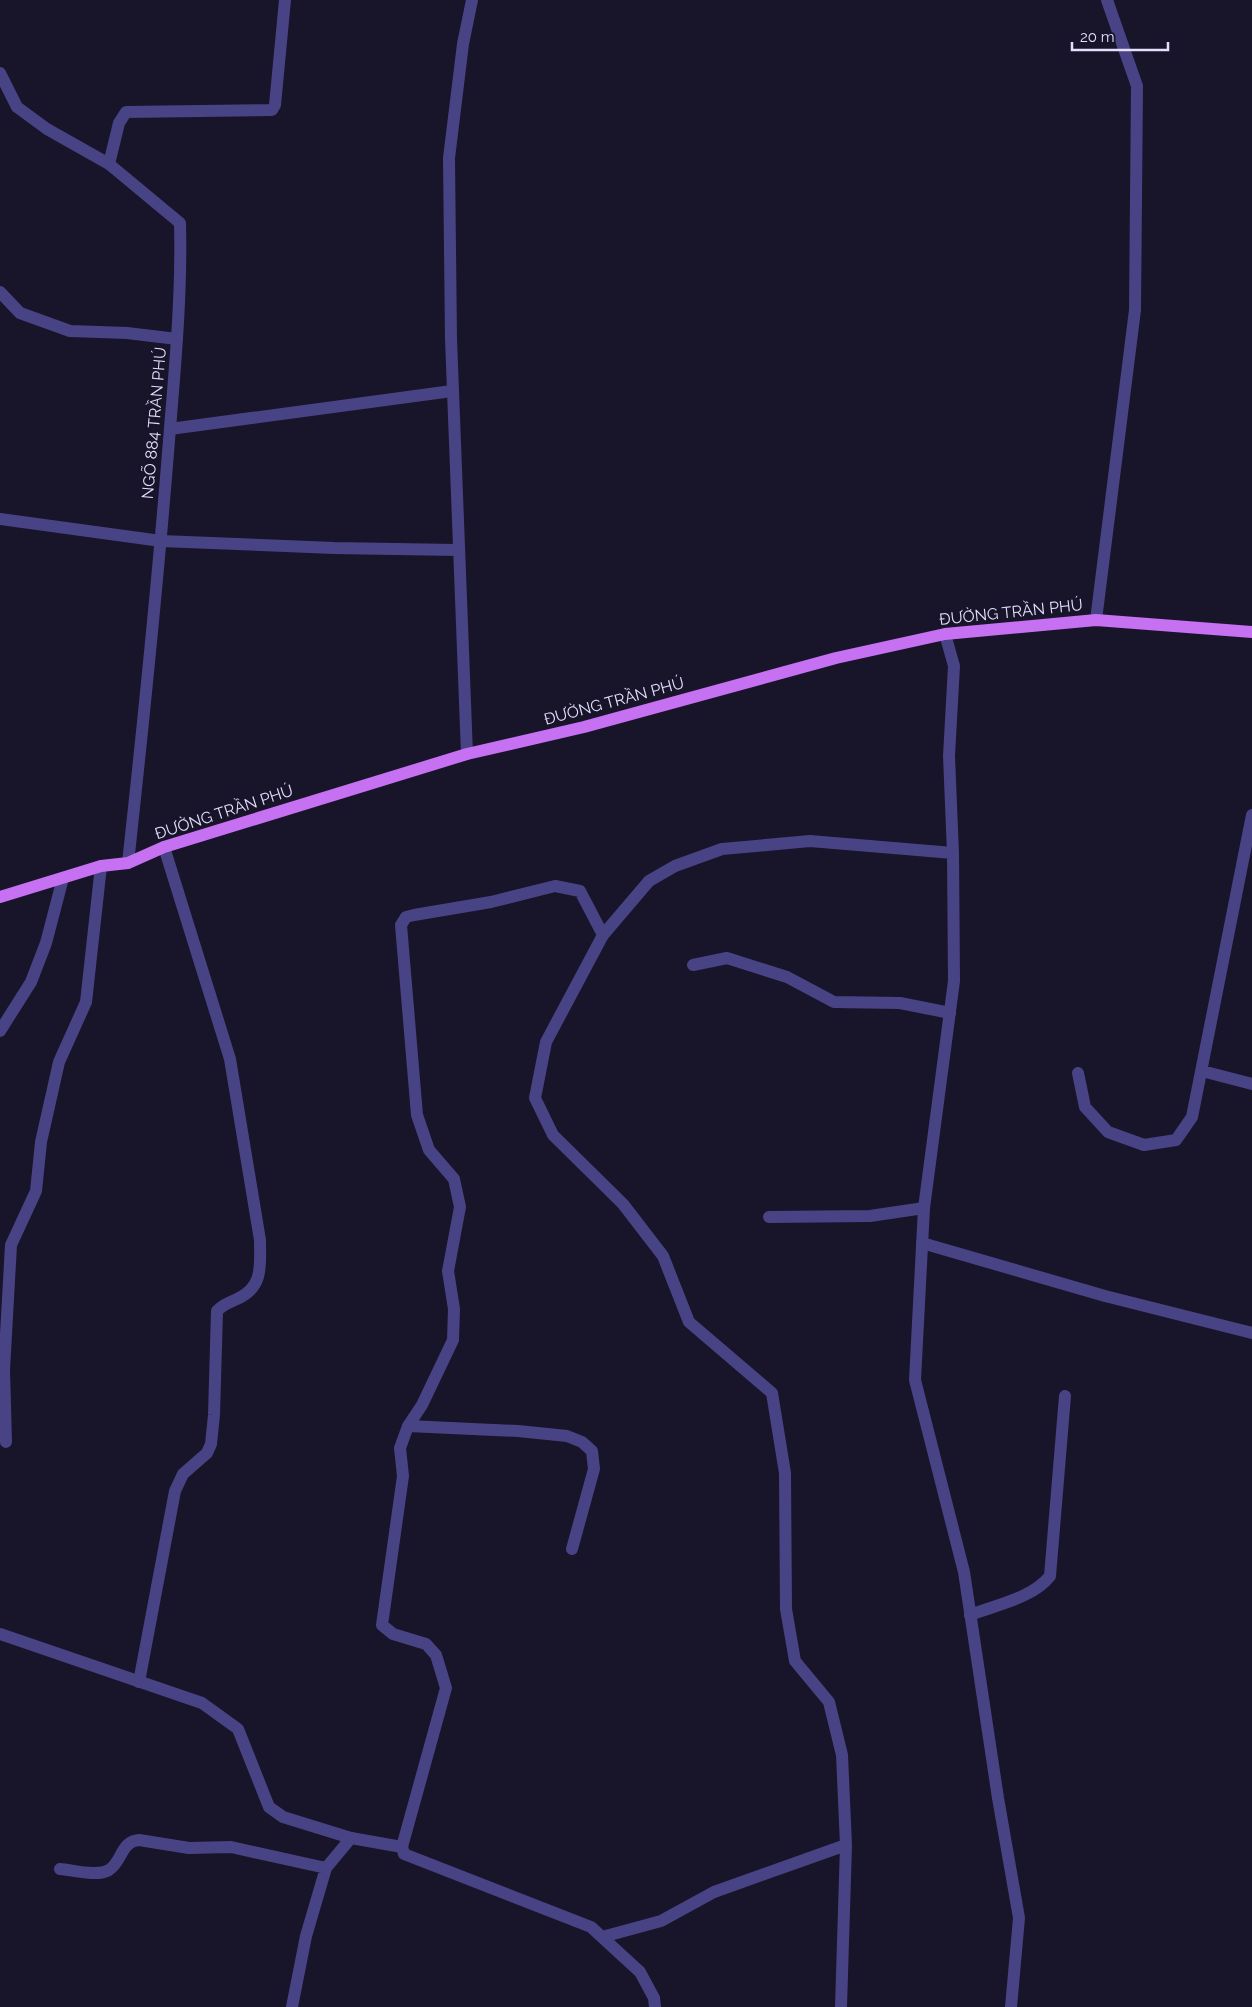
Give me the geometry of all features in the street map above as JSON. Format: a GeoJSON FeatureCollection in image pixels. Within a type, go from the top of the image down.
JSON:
{"type":"FeatureCollection","features":[{"type":"Feature","properties":{"kind":"main road","name":"ĐƯỜNG TRẦN PHÚ"},"geometry":{"type":"LineString","coordinates":[[0,897],[101,866],[128,863],[164,847],[467,754],[584,727],[836,658],[945,634],[1096,620],[1252,632]]}},
{"type":"Feature","properties":{"kind":"street"},"geometry":{"type":"LineString","coordinates":[[109,164],[119,124],[126,112],[272,110],[275,105],[285,0]]}},
{"type":"Feature","properties":{"kind":"street"},"geometry":{"type":"LineString","coordinates":[[467,754],[457,550],[452,391],[449,158],[463,44],[472,0]]}},
{"type":"Feature","properties":{"kind":"street"},"geometry":{"type":"LineString","coordinates":[[1096,620],[1135,310],[1137,86],[1107,0]]}},
{"type":"Feature","properties":{"kind":"street","name":"NGÕ 884 TRẦN PHÚ"},"geometry":{"type":"LineString","coordinates":[[0,73],[17,107],[47,129],[109,164],[180,223],[182,277],[161,541],[128,863]]}},
{"type":"Feature","properties":{"kind":"street"},"geometry":{"type":"LineString","coordinates":[[0,292],[20,313],[70,331],[127,333],[177,339]]}},
{"type":"Feature","properties":{"kind":"street"},"geometry":{"type":"LineString","coordinates":[[170,430],[452,391]]}},
{"type":"Feature","properties":{"kind":"street"},"geometry":{"type":"LineString","coordinates":[[0,519],[161,541],[334,548],[457,550]]}},
{"type":"Feature","properties":{"kind":"street"},"geometry":{"type":"LineString","coordinates":[[945,634],[954,666],[949,756],[954,854],[954,981],[924,1208],[915,1380],[964,1572],[1019,1918],[1011,2007]]}},
{"type":"Feature","properties":{"kind":"street"},"geometry":{"type":"LineString","coordinates":[[1078,1072],[1085,1107],[1108,1132],[1144,1145],[1176,1140],[1192,1117],[1252,815]]}},
{"type":"Feature","properties":{"kind":"street"},"geometry":{"type":"LineString","coordinates":[[841,2007],[846,1845],[842,1755],[829,1702],[794,1661],[786,1609],[785,1473],[772,1393],[689,1322],[662,1256],[623,1204],[553,1135],[535,1098],[546,1042],[603,935],[649,881],[675,866],[722,849],[810,841],[954,854]]}},
{"type":"Feature","properties":{"kind":"street"},"geometry":{"type":"LineString","coordinates":[[138,1682],[175,1491],[184,1474],[207,1453],[211,1444],[214,1416],[217,1312],[222,1305],[246,1295],[254,1288],[260,1269],[260,1240],[230,1059],[164,847]]}},
{"type":"Feature","properties":{"kind":"street"},"geometry":{"type":"LineString","coordinates":[[6,1442],[4,1370],[11,1245],[36,1191],[41,1142],[58,1062],[86,1002],[101,866]]}},
{"type":"Feature","properties":{"kind":"street"},"geometry":{"type":"LineString","coordinates":[[0,1031],[31,982],[46,943],[63,878]]}},
{"type":"Feature","properties":{"kind":"street"},"geometry":{"type":"LineString","coordinates":[[603,935],[580,891],[554,886],[491,902],[414,915],[402,921],[401,933],[418,1115],[429,1150],[454,1179],[460,1207],[448,1272],[454,1309],[453,1340],[422,1405],[408,1426],[400,1448],[404,1476],[382,1625],[393,1634],[426,1644],[436,1654],[446,1688],[402,1847],[404,1854],[591,1927],[640,1972],[654,1998],[655,2007]]}},
{"type":"Feature","properties":{"kind":"street"},"geometry":{"type":"LineString","coordinates":[[692,965],[727,958],[787,977],[834,1002],[900,1003],[950,1013]]}},
{"type":"Feature","properties":{"kind":"street"},"geometry":{"type":"LineString","coordinates":[[1202,1071],[1252,1084]]}},
{"type":"Feature","properties":{"kind":"street"},"geometry":{"type":"LineString","coordinates":[[769,1217],[870,1216],[924,1208]]}},
{"type":"Feature","properties":{"kind":"street"},"geometry":{"type":"LineString","coordinates":[[922,1243],[1105,1296],[1252,1333]]}},
{"type":"Feature","properties":{"kind":"street"},"geometry":{"type":"LineString","coordinates":[[970,1615],[1032,1591],[1044,1583],[1050,1576],[1053,1565],[1065,1396]]}},
{"type":"Feature","properties":{"kind":"street"},"geometry":{"type":"LineString","coordinates":[[408,1426],[518,1431],[567,1436],[582,1442],[592,1451],[594,1469],[584,1512],[572,1549]]}},
{"type":"Feature","properties":{"kind":"street"},"geometry":{"type":"LineString","coordinates":[[0,1634],[202,1703],[238,1729],[269,1807],[283,1817],[351,1838],[402,1847]]}},
{"type":"Feature","properties":{"kind":"street"},"geometry":{"type":"LineString","coordinates":[[292,2007],[306,1936],[326,1868],[351,1838]]}},
{"type":"Feature","properties":{"kind":"street"},"geometry":{"type":"LineString","coordinates":[[60,1868],[102,1872],[109,1870],[127,1844],[139,1840],[189,1848],[231,1847],[326,1868]]}},
{"type":"Feature","properties":{"kind":"street"},"geometry":{"type":"LineString","coordinates":[[602,1937],[661,1921],[714,1892],[846,1845]]}}]}
